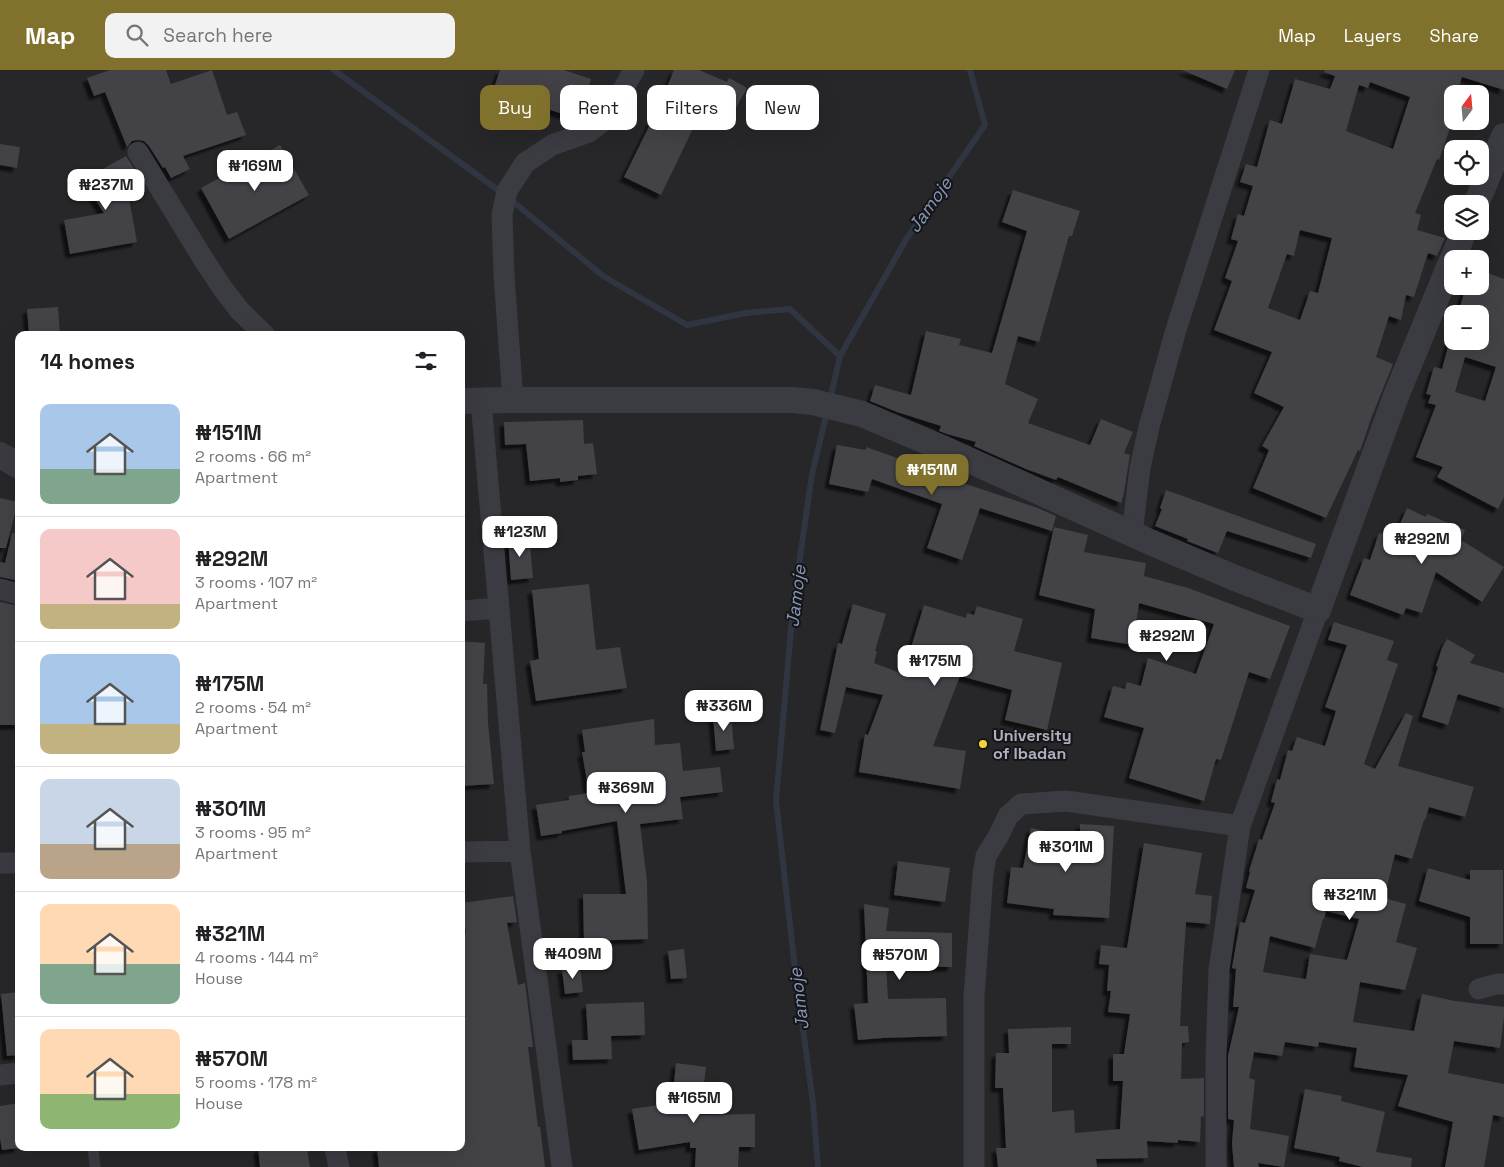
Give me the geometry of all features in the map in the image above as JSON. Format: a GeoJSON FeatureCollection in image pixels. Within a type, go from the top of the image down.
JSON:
{"type":"FeatureCollection","features":[{"type":"Feature","properties":{"kind":"street"},"geometry":{"type":"LineString","coordinates":[[513,400],[504,276],[502,215],[507,190],[525,163],[552,145],[589,132],[608,118],[634,70]]}},
{"type":"Feature","properties":{"kind":"street"},"geometry":{"type":"LineString","coordinates":[[1132,534],[1140,468],[1175,333],[1259,70]]}},
{"type":"Feature","properties":{"kind":"street"},"geometry":{"type":"LineString","coordinates":[[1480,195],[1504,136]]}},
{"type":"Feature","properties":{"kind":"street"},"geometry":{"type":"LineString","coordinates":[[138,152],[223,290],[240,311],[261,331]]}},
{"type":"Feature","properties":{"kind":"street"},"geometry":{"type":"LineString","coordinates":[[1216,1167],[1216,1056],[1219,970],[1240,826],[1396,396],[1444,281]]}},
{"type":"Feature","properties":{"kind":"street"},"geometry":{"type":"LineString","coordinates":[[562,1167],[520,851],[499,608],[471,401],[803,401],[862,414],[950,451],[1132,534],[1235,578],[1318,610]]}},
{"type":"Feature","properties":{"kind":"street"},"geometry":{"type":"LineString","coordinates":[[0,455],[15,464]]}},
{"type":"Feature","properties":{"kind":"street"},"geometry":{"type":"LineString","coordinates":[[0,589],[15,593]]}},
{"type":"Feature","properties":{"kind":"street"},"geometry":{"type":"LineString","coordinates":[[465,611],[499,608]]}},
{"type":"Feature","properties":{"kind":"street"},"geometry":{"type":"LineString","coordinates":[[974,1167],[974,997],[983,874],[986,856],[1008,816],[1021,804],[1066,801],[1240,826]]}},
{"type":"Feature","properties":{"kind":"street"},"geometry":{"type":"LineString","coordinates":[[465,852],[520,851]]}},
{"type":"Feature","properties":{"kind":"street"},"geometry":{"type":"LineString","coordinates":[[0,863],[15,862]]}},
{"type":"Feature","properties":{"kind":"street"},"geometry":{"type":"LineString","coordinates":[[1479,989],[1504,984]]}},
{"type":"Feature","properties":{"kind":"street"},"geometry":{"type":"LineString","coordinates":[[0,1075],[15,1073]]}},
{"type":"Feature","properties":{"kind":"street"},"geometry":{"type":"LineString","coordinates":[[336,1151],[339,1167]]}},
{"type":"Feature","properties":{"kind":"lane"},"geometry":{"type":"LineString","coordinates":[[93,1151],[96,1167]]}},
{"type":"Feature","properties":{"kind":"shaded area","name":"University of Ibadan"},"geometry":{"type":"Polygon","coordinates":[[[0,70],[1504,70],[1504,1167],[0,1167],[0,70]]]}},
{"type":"Feature","properties":{"kind":"building"},"geometry":{"type":"Polygon","coordinates":[[[110,70],[166,70],[171,84],[212,70],[227,115],[237,112],[246,135],[183,156],[190,169],[171,178],[165,167],[163,168],[144,141],[132,141],[127,147],[105,92],[94,96],[87,78],[110,70]]]}},
{"type":"Feature","properties":{"kind":"building"},"geometry":{"type":"Polygon","coordinates":[[[500,70],[564,70],[591,79],[589,85],[560,85],[560,113],[550,110],[550,85],[495,85],[500,70]]]}},
{"type":"Feature","properties":{"kind":"building"},"geometry":{"type":"Polygon","coordinates":[[[674,70],[699,70],[727,82],[729,78],[746,87],[746,90],[736,108],[736,85],[668,85],[674,70]]]}},
{"type":"Feature","properties":{"kind":"building"},"geometry":{"type":"Polygon","coordinates":[[[1182,70],[1235,70],[1227,89],[1182,70]]]}},
{"type":"Feature","properties":{"kind":"building"},"geometry":{"type":"Polygon","coordinates":[[[1325,70],[1504,70],[1504,90],[1462,77],[1460,85],[1444,85],[1444,130],[1449,130],[1446,140],[1444,140],[1439,160],[1437,159],[1415,213],[1421,215],[1417,230],[1444,238],[1444,240],[1437,256],[1428,253],[1414,297],[1406,295],[1401,320],[1389,316],[1376,357],[1393,364],[1360,451],[1358,450],[1326,518],[1253,488],[1269,450],[1262,446],[1284,407],[1254,393],[1272,352],[1214,330],[1232,281],[1225,278],[1238,241],[1231,239],[1238,214],[1244,216],[1253,186],[1240,182],[1246,164],[1257,167],[1270,120],[1282,124],[1295,79],[1330,89],[1335,76],[1324,72],[1325,70]],[[1370,82],[1368,88],[1359,85],[1346,131],[1393,149],[1410,97],[1370,82]],[[1300,230],[1294,256],[1287,254],[1268,308],[1300,320],[1310,291],[1318,293],[1332,238],[1300,230]]]}},
{"type":"Feature","properties":{"kind":"building"},"geometry":{"type":"Polygon","coordinates":[[[647,130],[692,130],[661,195],[624,177],[647,130]]]}},
{"type":"Feature","properties":{"kind":"building"},"geometry":{"type":"Polygon","coordinates":[[[0,144],[20,147],[17,168],[0,165],[0,144]]]}},
{"type":"Feature","properties":{"kind":"building"},"geometry":{"type":"Polygon","coordinates":[[[280,145],[309,195],[229,239],[201,188],[280,145]]]}},
{"type":"Feature","properties":{"kind":"building"},"geometry":{"type":"Polygon","coordinates":[[[126,156],[141,180],[127,188],[137,242],[70,254],[64,220],[104,213],[83,181],[99,178],[99,171],[126,156]]]}},
{"type":"Feature","properties":{"kind":"building"},"geometry":{"type":"Polygon","coordinates":[[[1013,190],[1080,211],[1072,236],[1069,236],[1039,342],[1018,336],[1005,384],[1038,399],[1028,423],[1090,445],[1101,419],[1133,432],[1124,453],[1130,455],[1121,503],[1058,477],[1056,480],[1026,469],[974,446],[976,442],[939,431],[941,426],[870,401],[875,385],[911,395],[926,331],[961,339],[959,345],[992,353],[1027,231],[1002,222],[1013,190]]]}},
{"type":"Feature","properties":{"kind":"building"},"geometry":{"type":"Polygon","coordinates":[[[1489,273],[1504,279],[1504,497],[1498,509],[1437,477],[1443,467],[1416,457],[1436,405],[1428,403],[1431,395],[1426,394],[1434,367],[1442,369],[1447,350],[1489,350],[1489,305],[1461,305],[1463,295],[1489,295],[1489,273]],[[1465,357],[1455,392],[1485,401],[1496,367],[1465,357]]]}},
{"type":"Feature","properties":{"kind":"building"},"geometry":{"type":"Polygon","coordinates":[[[58,307],[60,331],[29,331],[27,309],[58,307]]]}},
{"type":"Feature","properties":{"kind":"building"},"geometry":{"type":"Polygon","coordinates":[[[583,420],[584,444],[593,443],[597,474],[578,476],[578,480],[560,482],[560,478],[530,481],[526,444],[505,445],[504,422],[583,420]]]}},
{"type":"Feature","properties":{"kind":"building"},"geometry":{"type":"Polygon","coordinates":[[[837,445],[866,450],[866,447],[934,471],[933,473],[1035,507],[1056,516],[1052,531],[980,508],[962,560],[927,548],[942,504],[872,479],[868,492],[829,484],[837,445]]]}},
{"type":"Feature","properties":{"kind":"building"},"geometry":{"type":"Polygon","coordinates":[[[1166,490],[1316,544],[1311,558],[1227,531],[1218,553],[1155,526],[1162,509],[1160,508],[1166,490]]]}},
{"type":"Feature","properties":{"kind":"building"},"geometry":{"type":"Polygon","coordinates":[[[0,498],[15,501],[15,514],[6,548],[0,548],[0,498]]]}},
{"type":"Feature","properties":{"kind":"building"},"geometry":{"type":"Polygon","coordinates":[[[1407,508],[1426,517],[1427,514],[1465,530],[1461,540],[1504,567],[1482,602],[1436,572],[1422,613],[1406,608],[1403,615],[1350,595],[1364,558],[1370,560],[1379,533],[1394,538],[1407,508]]]}},
{"type":"Feature","properties":{"kind":"building"},"geometry":{"type":"Polygon","coordinates":[[[1054,527],[1088,535],[1084,552],[1146,563],[1144,576],[1188,588],[1290,626],[1270,679],[1249,672],[1221,760],[1216,759],[1204,801],[1129,778],[1144,728],[1104,717],[1113,686],[1125,689],[1127,682],[1141,686],[1148,658],[1196,674],[1214,624],[1139,603],[1133,645],[1091,638],[1095,609],[1039,595],[1054,527]]]}},
{"type":"Feature","properties":{"kind":"building"},"geometry":{"type":"Polygon","coordinates":[[[12,533],[15,533],[15,580],[0,577],[0,562],[5,563],[12,533]]]}},
{"type":"Feature","properties":{"kind":"building"},"geometry":{"type":"Polygon","coordinates":[[[529,535],[533,578],[511,580],[508,538],[529,535]]]}},
{"type":"Feature","properties":{"kind":"building"},"geometry":{"type":"Polygon","coordinates":[[[589,584],[596,650],[620,647],[627,688],[536,701],[530,661],[539,659],[532,590],[589,584]]]}},
{"type":"Feature","properties":{"kind":"building"},"geometry":{"type":"Polygon","coordinates":[[[0,602],[15,605],[15,725],[0,725],[0,602]]]}},
{"type":"Feature","properties":{"kind":"building"},"geometry":{"type":"Polygon","coordinates":[[[853,604],[886,614],[875,651],[877,651],[874,663],[903,674],[924,605],[966,618],[967,613],[974,615],[977,606],[1023,619],[1014,651],[1062,663],[1047,730],[1005,720],[1012,690],[960,676],[933,746],[966,751],[960,789],[859,772],[865,734],[868,735],[883,695],[846,687],[835,733],[820,730],[838,643],[842,644],[853,604]]]}},
{"type":"Feature","properties":{"kind":"building"},"geometry":{"type":"Polygon","coordinates":[[[1334,622],[1394,641],[1387,660],[1398,664],[1364,764],[1375,769],[1406,713],[1413,716],[1398,766],[1474,787],[1465,817],[1429,807],[1412,859],[1395,854],[1384,898],[1406,904],[1396,942],[1417,948],[1405,990],[1360,982],[1353,1022],[1414,1031],[1422,994],[1455,1001],[1504,1007],[1500,1048],[1454,1041],[1448,1073],[1504,1084],[1504,1117],[1493,1115],[1484,1167],[1445,1167],[1453,1122],[1398,1106],[1408,1075],[1354,1067],[1357,1048],[1319,1042],[1318,1047],[1285,1042],[1282,1056],[1254,1052],[1249,1078],[1255,1080],[1250,1129],[1289,1136],[1284,1167],[1258,1163],[1259,1167],[1234,1167],[1232,1143],[1234,1120],[1228,1119],[1228,1056],[1239,1007],[1233,1007],[1236,969],[1232,968],[1240,922],[1245,923],[1255,890],[1246,888],[1249,871],[1259,839],[1262,840],[1275,803],[1271,802],[1277,779],[1280,780],[1288,750],[1292,751],[1297,737],[1325,746],[1336,711],[1325,707],[1347,645],[1328,640],[1334,622]],[[1326,911],[1315,948],[1270,936],[1263,972],[1306,979],[1310,954],[1347,960],[1359,919],[1326,911]]]}},
{"type":"Feature","properties":{"kind":"building"},"geometry":{"type":"Polygon","coordinates":[[[1447,639],[1475,655],[1470,663],[1504,673],[1504,708],[1458,694],[1448,725],[1422,717],[1438,667],[1436,666],[1447,639]]]}},
{"type":"Feature","properties":{"kind":"building"},"geometry":{"type":"Polygon","coordinates":[[[465,641],[485,643],[483,684],[487,684],[488,723],[494,784],[465,786],[465,641]]]}},
{"type":"Feature","properties":{"kind":"building"},"geometry":{"type":"Polygon","coordinates":[[[731,714],[734,749],[716,751],[713,716],[731,714]]]}},
{"type":"Feature","properties":{"kind":"building"},"geometry":{"type":"Polygon","coordinates":[[[654,719],[655,745],[680,743],[683,771],[720,767],[723,792],[680,797],[683,819],[640,824],[647,881],[648,939],[584,941],[583,894],[626,894],[617,821],[541,836],[536,805],[569,800],[569,796],[589,793],[582,752],[585,752],[582,730],[654,719]]]}},
{"type":"Feature","properties":{"kind":"building"},"geometry":{"type":"Polygon","coordinates":[[[1080,824],[1114,826],[1109,918],[1053,915],[1054,909],[1007,903],[1011,867],[1023,868],[1031,828],[1080,838],[1080,824]]]}},
{"type":"Feature","properties":{"kind":"building"},"geometry":{"type":"Polygon","coordinates":[[[1144,843],[1202,853],[1195,894],[1212,896],[1210,924],[1186,922],[1180,1026],[1188,1026],[1189,1042],[1182,1043],[1181,1079],[1204,1078],[1204,1117],[1201,1116],[1200,1142],[1178,1140],[1178,1143],[1147,1141],[1148,1158],[1096,1159],[1097,1167],[998,1167],[996,1148],[1006,1148],[1003,1088],[995,1088],[996,1053],[1009,1053],[1008,1029],[1071,1027],[1071,1044],[1052,1044],[1052,1112],[1074,1110],[1075,1133],[1120,1129],[1123,1081],[1113,1081],[1113,1054],[1124,1054],[1130,1014],[1108,1012],[1111,991],[1107,991],[1109,965],[1099,964],[1101,945],[1127,948],[1144,843]]]}},
{"type":"Feature","properties":{"kind":"building"},"geometry":{"type":"Polygon","coordinates":[[[898,861],[950,868],[945,902],[894,895],[898,861]]]}},
{"type":"Feature","properties":{"kind":"building"},"geometry":{"type":"Polygon","coordinates":[[[1428,868],[1470,880],[1470,870],[1503,870],[1503,944],[1470,944],[1470,917],[1419,901],[1428,868]]]}},
{"type":"Feature","properties":{"kind":"building"},"geometry":{"type":"Polygon","coordinates":[[[513,896],[517,922],[507,923],[518,985],[525,983],[533,1047],[528,1047],[545,1167],[379,1167],[377,1151],[465,1151],[465,902],[513,896]]]}},
{"type":"Feature","properties":{"kind":"building"},"geometry":{"type":"Polygon","coordinates":[[[864,904],[889,908],[886,931],[952,933],[952,967],[886,966],[888,999],[946,998],[947,1036],[858,1040],[854,1004],[868,1003],[864,904]]]}},
{"type":"Feature","properties":{"kind":"building"},"geometry":{"type":"Polygon","coordinates":[[[684,949],[687,978],[671,979],[668,951],[684,949]]]}},
{"type":"Feature","properties":{"kind":"building"},"geometry":{"type":"Polygon","coordinates":[[[580,967],[583,992],[565,994],[562,969],[580,967]]]}},
{"type":"Feature","properties":{"kind":"building"},"geometry":{"type":"Polygon","coordinates":[[[15,992],[15,1055],[7,1056],[1,994],[15,992]]]}},
{"type":"Feature","properties":{"kind":"building"},"geometry":{"type":"Polygon","coordinates":[[[644,1002],[645,1035],[611,1036],[612,1059],[573,1060],[572,1040],[588,1040],[586,1004],[644,1002]]]}},
{"type":"Feature","properties":{"kind":"building"},"geometry":{"type":"Polygon","coordinates":[[[676,1063],[706,1067],[700,1115],[755,1114],[755,1147],[739,1147],[738,1167],[695,1167],[696,1148],[690,1148],[690,1142],[639,1150],[632,1109],[672,1103],[676,1063]]]}},
{"type":"Feature","properties":{"kind":"building"},"geometry":{"type":"Polygon","coordinates":[[[1305,1089],[1342,1096],[1341,1101],[1385,1112],[1376,1152],[1412,1158],[1411,1167],[1363,1167],[1339,1161],[1340,1157],[1294,1148],[1305,1089]]]}},
{"type":"Feature","properties":{"kind":"building"},"geometry":{"type":"Polygon","coordinates":[[[15,1104],[15,1148],[2,1150],[0,1106],[15,1104]]]}},
{"type":"Feature","properties":{"kind":"building"},"geometry":{"type":"Polygon","coordinates":[[[258,1151],[307,1151],[310,1167],[260,1167],[258,1151]]]}},
{"type":"Feature","properties":{"kind":"waterway"},"geometry":{"type":"LineString","coordinates":[[334,70],[502,193]]}},
{"type":"Feature","properties":{"kind":"waterway","name":"Jamoje"},"geometry":{"type":"LineString","coordinates":[[830,400],[840,356],[907,238],[985,125],[970,70]]}},
{"type":"Feature","properties":{"kind":"waterway"},"geometry":{"type":"LineString","coordinates":[[510,199],[603,276],[687,325],[746,313],[790,309],[840,356]]}},
{"type":"Feature","properties":{"kind":"waterway","name":"Jamoje"},"geometry":{"type":"LineString","coordinates":[[818,1167],[813,1103],[795,969],[776,801],[793,606],[812,474],[827,412]]}},
{"type":"Feature","properties":{"kind":"place","name":"University of Ibadan"},"geometry":{"type":"Point","coordinates":[983,744]}}]}
